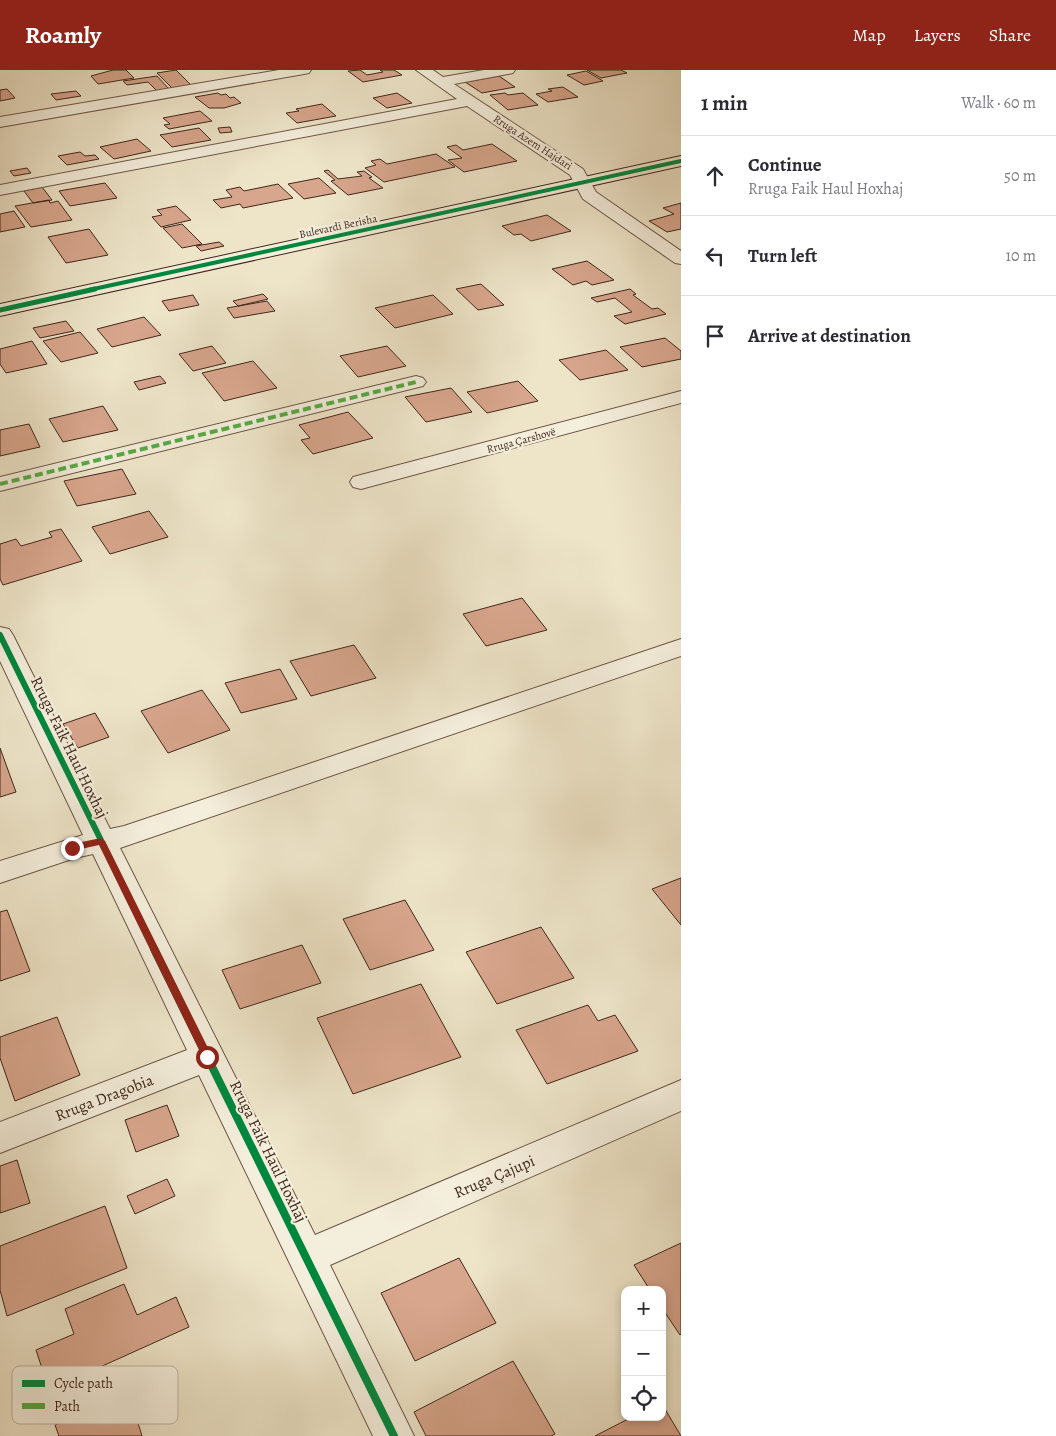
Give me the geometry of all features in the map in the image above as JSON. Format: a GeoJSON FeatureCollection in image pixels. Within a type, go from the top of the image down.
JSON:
{"type":"FeatureCollection","features":[{"type":"Feature","properties":{"kind":"street"},"geometry":{"type":"LineString","coordinates":[[0,122],[304,70]]}},
{"type":"Feature","properties":{"kind":"street","name":"Rruga Azem Hajdari"},"geometry":{"type":"LineString","coordinates":[[423,70],[577,172],[589,195],[681,259]]}},
{"type":"Feature","properties":{"kind":"street"},"geometry":{"type":"LineString","coordinates":[[440,82],[508,70]]}},
{"type":"Feature","properties":{"kind":"street"},"geometry":{"type":"LineString","coordinates":[[0,190],[469,100]]}},
{"type":"Feature","properties":{"kind":"street","name":"Bulevardi Berisha"},"geometry":{"type":"LineString","coordinates":[[0,310],[681,161]]}},
{"type":"Feature","properties":{"kind":"street"},"geometry":{"type":"LineString","coordinates":[[0,484],[416,382]]}},
{"type":"Feature","properties":{"kind":"street","name":"Rruga Çarshovë"},"geometry":{"type":"LineString","coordinates":[[361,482],[681,397]]}},
{"type":"Feature","properties":{"kind":"street","name":"Rruga Faik Haul Hoxhaj"},"geometry":{"type":"LineString","coordinates":[[0,637],[394,1436]]}},
{"type":"Feature","properties":{"kind":"street"},"geometry":{"type":"LineString","coordinates":[[0,872],[72,848],[126,836],[681,647]]}},
{"type":"Feature","properties":{"kind":"street","name":"Rruga Dragobia"},"geometry":{"type":"LineString","coordinates":[[0,1138],[207,1057]]}},
{"type":"Feature","properties":{"kind":"street","name":"Rruga Çajupi"},"geometry":{"type":"LineString","coordinates":[[306,1257],[681,1095]]}},
{"type":"Feature","properties":{"kind":"building"},"geometry":{"type":"Polygon","coordinates":[[[113,70],[126,70],[134,78],[98,84],[91,76],[113,70]]]}},
{"type":"Feature","properties":{"kind":"building"},"geometry":{"type":"Polygon","coordinates":[[[176,70],[192,86],[173,89],[157,73],[176,70]]]}},
{"type":"Feature","properties":{"kind":"building"},"geometry":{"type":"Polygon","coordinates":[[[360,70],[367,75],[383,72],[380,70],[394,70],[402,75],[363,82],[348,71],[360,70]]]}},
{"type":"Feature","properties":{"kind":"building"},"geometry":{"type":"Polygon","coordinates":[[[587,70],[621,70],[627,73],[601,78],[587,70]]]}},
{"type":"Feature","properties":{"kind":"building"},"geometry":{"type":"Polygon","coordinates":[[[586,71],[603,81],[584,85],[567,75],[586,71]]]}},
{"type":"Feature","properties":{"kind":"building"},"geometry":{"type":"Polygon","coordinates":[[[157,76],[169,89],[157,91],[148,82],[127,85],[123,81],[157,76]]]}},
{"type":"Feature","properties":{"kind":"building"},"geometry":{"type":"Polygon","coordinates":[[[499,76],[515,87],[482,93],[465,82],[499,76]]]}},
{"type":"Feature","properties":{"kind":"building"},"geometry":{"type":"Polygon","coordinates":[[[563,87],[578,97],[548,102],[536,94],[552,91],[548,89],[563,87]]]}},
{"type":"Feature","properties":{"kind":"building"},"geometry":{"type":"Polygon","coordinates":[[[7,89],[15,98],[0,101],[0,90],[7,89]]]}},
{"type":"Feature","properties":{"kind":"building"},"geometry":{"type":"Polygon","coordinates":[[[76,91],[81,96],[56,100],[51,94],[76,91]]]}},
{"type":"Feature","properties":{"kind":"building"},"geometry":{"type":"Polygon","coordinates":[[[218,93],[221,95],[226,94],[230,98],[234,97],[241,103],[224,108],[209,108],[195,97],[218,93]]]}},
{"type":"Feature","properties":{"kind":"building"},"geometry":{"type":"Polygon","coordinates":[[[397,93],[412,103],[387,108],[373,98],[397,93]]]}},
{"type":"Feature","properties":{"kind":"building"},"geometry":{"type":"Polygon","coordinates":[[[505,93],[508,95],[523,93],[538,105],[508,110],[490,95],[505,93]]]}},
{"type":"Feature","properties":{"kind":"building"},"geometry":{"type":"Polygon","coordinates":[[[322,104],[336,116],[297,123],[286,113],[299,111],[296,109],[322,104]]]}},
{"type":"Feature","properties":{"kind":"building"},"geometry":{"type":"Polygon","coordinates":[[[200,111],[212,121],[169,129],[164,125],[170,124],[163,118],[200,111]]]}},
{"type":"Feature","properties":{"kind":"building"},"geometry":{"type":"Polygon","coordinates":[[[230,127],[232,132],[220,133],[218,128],[230,127]]]}},
{"type":"Feature","properties":{"kind":"building"},"geometry":{"type":"Polygon","coordinates":[[[199,128],[211,140],[172,147],[160,135],[199,128]]]}},
{"type":"Feature","properties":{"kind":"building"},"geometry":{"type":"Polygon","coordinates":[[[137,139],[151,151],[114,159],[100,147],[137,139]]]}},
{"type":"Feature","properties":{"kind":"building"},"geometry":{"type":"Polygon","coordinates":[[[492,144],[517,161],[464,172],[448,160],[462,158],[447,147],[456,145],[463,150],[492,144]]]}},
{"type":"Feature","properties":{"kind":"building"},"geometry":{"type":"Polygon","coordinates":[[[80,152],[85,156],[95,155],[99,159],[67,165],[58,156],[80,152]]]}},
{"type":"Feature","properties":{"kind":"building"},"geometry":{"type":"Polygon","coordinates":[[[436,154],[455,167],[384,182],[365,168],[376,165],[371,161],[380,159],[387,164],[436,154]]]}},
{"type":"Feature","properties":{"kind":"building"},"geometry":{"type":"Polygon","coordinates":[[[27,168],[31,173],[14,176],[10,171],[27,168]]]}},
{"type":"Feature","properties":{"kind":"building"},"geometry":{"type":"Polygon","coordinates":[[[328,170],[338,179],[362,176],[357,172],[364,171],[372,177],[369,178],[383,188],[348,195],[331,181],[335,180],[324,171],[328,170]]]}},
{"type":"Feature","properties":{"kind":"building"},"geometry":{"type":"Polygon","coordinates":[[[319,178],[336,193],[304,199],[288,184],[319,178]]]}},
{"type":"Feature","properties":{"kind":"building"},"geometry":{"type":"Polygon","coordinates":[[[105,183],[117,198],[70,206],[59,191],[105,183]]]}},
{"type":"Feature","properties":{"kind":"building"},"geometry":{"type":"Polygon","coordinates":[[[278,184],[293,198],[243,208],[240,204],[221,208],[213,200],[232,197],[226,190],[240,187],[244,191],[278,184]]]}},
{"type":"Feature","properties":{"kind":"building"},"geometry":{"type":"Polygon","coordinates":[[[42,187],[52,200],[33,203],[24,191],[42,187]]]}},
{"type":"Feature","properties":{"kind":"building"},"geometry":{"type":"Polygon","coordinates":[[[49,200],[50,203],[58,201],[72,220],[31,227],[15,206],[49,200]]]}},
{"type":"Feature","properties":{"kind":"building"},"geometry":{"type":"Polygon","coordinates":[[[681,203],[681,229],[667,232],[649,221],[674,214],[663,208],[681,203]]]}},
{"type":"Feature","properties":{"kind":"building"},"geometry":{"type":"Polygon","coordinates":[[[176,206],[191,220],[161,227],[152,217],[162,215],[157,210],[176,206]]]}},
{"type":"Feature","properties":{"kind":"building"},"geometry":{"type":"Polygon","coordinates":[[[14,211],[25,227],[0,232],[0,214],[14,211]]]}},
{"type":"Feature","properties":{"kind":"building"},"geometry":{"type":"Polygon","coordinates":[[[547,215],[571,231],[531,241],[521,234],[514,235],[502,226],[547,215]]]}},
{"type":"Feature","properties":{"kind":"building"},"geometry":{"type":"Polygon","coordinates":[[[182,224],[202,244],[182,248],[163,228],[182,224]]]}},
{"type":"Feature","properties":{"kind":"building"},"geometry":{"type":"Polygon","coordinates":[[[89,229],[108,255],[66,263],[48,237],[89,229]]]}},
{"type":"Feature","properties":{"kind":"building"},"geometry":{"type":"Polygon","coordinates":[[[219,242],[224,246],[201,251],[196,246],[219,242]]]}},
{"type":"Feature","properties":{"kind":"building"},"geometry":{"type":"Polygon","coordinates":[[[587,261],[614,280],[592,285],[586,281],[573,285],[552,269],[587,261]]]}},
{"type":"Feature","properties":{"kind":"building"},"geometry":{"type":"Polygon","coordinates":[[[481,284],[504,305],[478,310],[456,289],[481,284]]]}},
{"type":"Feature","properties":{"kind":"building"},"geometry":{"type":"Polygon","coordinates":[[[630,289],[636,294],[633,295],[652,309],[658,308],[666,314],[625,324],[614,316],[632,312],[615,298],[597,302],[591,298],[630,289]]]}},
{"type":"Feature","properties":{"kind":"building"},"geometry":{"type":"Polygon","coordinates":[[[263,294],[268,299],[238,306],[233,301],[263,294]]]}},
{"type":"Feature","properties":{"kind":"building"},"geometry":{"type":"Polygon","coordinates":[[[193,295],[199,305],[169,311],[162,301],[193,295]]]}},
{"type":"Feature","properties":{"kind":"building"},"geometry":{"type":"Polygon","coordinates":[[[433,295],[453,314],[395,328],[375,308],[433,295]]]}},
{"type":"Feature","properties":{"kind":"building"},"geometry":{"type":"Polygon","coordinates":[[[267,301],[275,311],[234,318],[227,308],[267,301]]]}},
{"type":"Feature","properties":{"kind":"building"},"geometry":{"type":"Polygon","coordinates":[[[144,317],[161,335],[112,347],[97,329],[144,317]]]}},
{"type":"Feature","properties":{"kind":"building"},"geometry":{"type":"Polygon","coordinates":[[[66,321],[74,331],[40,338],[33,328],[66,321]]]}},
{"type":"Feature","properties":{"kind":"building"},"geometry":{"type":"Polygon","coordinates":[[[80,332],[98,353],[61,362],[43,341],[80,332]]]}},
{"type":"Feature","properties":{"kind":"building"},"geometry":{"type":"Polygon","coordinates":[[[665,338],[681,351],[681,359],[642,367],[620,347],[665,338]]]}},
{"type":"Feature","properties":{"kind":"building"},"geometry":{"type":"Polygon","coordinates":[[[32,341],[47,364],[6,373],[0,364],[0,349],[32,341]]]}},
{"type":"Feature","properties":{"kind":"building"},"geometry":{"type":"Polygon","coordinates":[[[212,346],[226,363],[193,371],[179,354],[212,346]]]}},
{"type":"Feature","properties":{"kind":"building"},"geometry":{"type":"Polygon","coordinates":[[[387,346],[406,366],[358,377],[340,356],[387,346]]]}},
{"type":"Feature","properties":{"kind":"building"},"geometry":{"type":"Polygon","coordinates":[[[606,350],[628,370],[580,380],[559,360],[606,350]]]}},
{"type":"Feature","properties":{"kind":"building"},"geometry":{"type":"Polygon","coordinates":[[[253,361],[277,388],[224,401],[202,373],[253,361]]]}},
{"type":"Feature","properties":{"kind":"building"},"geometry":{"type":"Polygon","coordinates":[[[160,376],[166,383],[139,390],[134,382],[160,376]]]}},
{"type":"Feature","properties":{"kind":"building"},"geometry":{"type":"Polygon","coordinates":[[[518,381],[538,401],[487,413],[467,392],[518,381]]]}},
{"type":"Feature","properties":{"kind":"building"},"geometry":{"type":"Polygon","coordinates":[[[451,388],[472,412],[426,422],[405,397],[451,388]]]}},
{"type":"Feature","properties":{"kind":"building"},"geometry":{"type":"Polygon","coordinates":[[[103,406],[118,430],[63,442],[49,419],[103,406]]]}},
{"type":"Feature","properties":{"kind":"building"},"geometry":{"type":"Polygon","coordinates":[[[348,412],[373,438],[313,454],[301,440],[310,438],[299,425],[348,412]]]}},
{"type":"Feature","properties":{"kind":"building"},"geometry":{"type":"Polygon","coordinates":[[[29,424],[40,447],[0,456],[0,430],[29,424]]]}},
{"type":"Feature","properties":{"kind":"building"},"geometry":{"type":"Polygon","coordinates":[[[122,469],[136,494],[77,506],[64,481],[122,469]]]}},
{"type":"Feature","properties":{"kind":"building"},"geometry":{"type":"Polygon","coordinates":[[[149,511],[168,537],[110,554],[92,527],[149,511]]]}},
{"type":"Feature","properties":{"kind":"building"},"geometry":{"type":"Polygon","coordinates":[[[61,529],[82,561],[3,585],[0,579],[0,544],[16,539],[21,546],[52,537],[49,532],[61,529]]]}},
{"type":"Feature","properties":{"kind":"building"},"geometry":{"type":"Polygon","coordinates":[[[522,598],[547,630],[486,646],[463,614],[522,598]]]}},
{"type":"Feature","properties":{"kind":"building"},"geometry":{"type":"Polygon","coordinates":[[[354,645],[376,678],[311,696],[290,661],[354,645]]]}},
{"type":"Feature","properties":{"kind":"building"},"geometry":{"type":"Polygon","coordinates":[[[280,669],[297,699],[241,713],[225,683],[280,669]]]}},
{"type":"Feature","properties":{"kind":"building"},"geometry":{"type":"Polygon","coordinates":[[[202,690],[230,730],[168,753],[141,711],[202,690]]]}},
{"type":"Feature","properties":{"kind":"building"},"geometry":{"type":"Polygon","coordinates":[[[95,713],[109,737],[78,748],[63,724],[95,713]]]}},
{"type":"Feature","properties":{"kind":"building"},"geometry":{"type":"Polygon","coordinates":[[[0,748],[16,792],[0,797],[0,748]]]}},
{"type":"Feature","properties":{"kind":"building"},"geometry":{"type":"Polygon","coordinates":[[[681,878],[681,925],[652,889],[681,878]]]}},
{"type":"Feature","properties":{"kind":"building"},"geometry":{"type":"Polygon","coordinates":[[[405,900],[434,950],[370,970],[343,919],[405,900]]]}},
{"type":"Feature","properties":{"kind":"building"},"geometry":{"type":"Polygon","coordinates":[[[7,910],[30,971],[0,981],[0,912],[7,910]]]}},
{"type":"Feature","properties":{"kind":"building"},"geometry":{"type":"Polygon","coordinates":[[[541,927],[574,978],[497,1004],[466,952],[541,927]]]}},
{"type":"Feature","properties":{"kind":"building"},"geometry":{"type":"Polygon","coordinates":[[[302,945],[321,983],[240,1009],[222,970],[302,945]]]}},
{"type":"Feature","properties":{"kind":"building"},"geometry":{"type":"Polygon","coordinates":[[[421,984],[461,1057],[353,1094],[317,1018],[421,984]]]}},
{"type":"Feature","properties":{"kind":"building"},"geometry":{"type":"Polygon","coordinates":[[[588,1005],[598,1021],[615,1015],[638,1051],[547,1084],[516,1030],[588,1005]]]}},
{"type":"Feature","properties":{"kind":"building"},"geometry":{"type":"Polygon","coordinates":[[[57,1017],[80,1075],[15,1101],[0,1058],[0,1037],[57,1017]]]}},
{"type":"Feature","properties":{"kind":"building"},"geometry":{"type":"Polygon","coordinates":[[[167,1105],[179,1136],[136,1152],[125,1120],[167,1105]]]}},
{"type":"Feature","properties":{"kind":"building"},"geometry":{"type":"Polygon","coordinates":[[[17,1160],[30,1203],[0,1213],[0,1166],[17,1160]]]}},
{"type":"Feature","properties":{"kind":"building"},"geometry":{"type":"Polygon","coordinates":[[[167,1179],[175,1196],[135,1214],[127,1196],[167,1179]]]}},
{"type":"Feature","properties":{"kind":"building"},"geometry":{"type":"Polygon","coordinates":[[[105,1206],[127,1268],[7,1316],[0,1290],[0,1246],[105,1206]]]}},
{"type":"Feature","properties":{"kind":"building"},"geometry":{"type":"Polygon","coordinates":[[[681,1243],[680,1335],[666,1314],[666,1286],[647,1286],[634,1265],[681,1243]]]}},
{"type":"Feature","properties":{"kind":"building"},"geometry":{"type":"Polygon","coordinates":[[[459,1258],[496,1323],[415,1361],[381,1293],[459,1258]]]}},
{"type":"Feature","properties":{"kind":"building"},"geometry":{"type":"Polygon","coordinates":[[[124,1284],[137,1315],[176,1297],[189,1327],[102,1366],[41,1366],[36,1350],[74,1334],[65,1309],[124,1284]]]}},
{"type":"Feature","properties":{"kind":"building"},"geometry":{"type":"Polygon","coordinates":[[[513,1361],[555,1434],[551,1436],[426,1436],[414,1412],[513,1361]]]}},
{"type":"Feature","properties":{"kind":"building"},"geometry":{"type":"Polygon","coordinates":[[[666,1411],[681,1436],[595,1436],[624,1421],[666,1421],[666,1411]]]}},
{"type":"Feature","properties":{"kind":"building"},"geometry":{"type":"Polygon","coordinates":[[[138,1424],[142,1436],[59,1436],[55,1425],[138,1424]]]}},
{"type":"Feature","properties":{"kind":"marked path"},"geometry":{"type":"LineString","coordinates":[[0,484],[416,382]]}},
{"type":"Feature","properties":{"kind":"cycle path"},"geometry":{"type":"LineString","coordinates":[[0,310],[681,161]]}},
{"type":"Feature","properties":{"kind":"cycle path"},"geometry":{"type":"LineString","coordinates":[[0,635],[394,1436]]}},
{"type":"Feature","properties":{"kind":"route"},"geometry":{"type":"LineString","coordinates":[[72,848],[101,841],[207,1057]]}}]}
